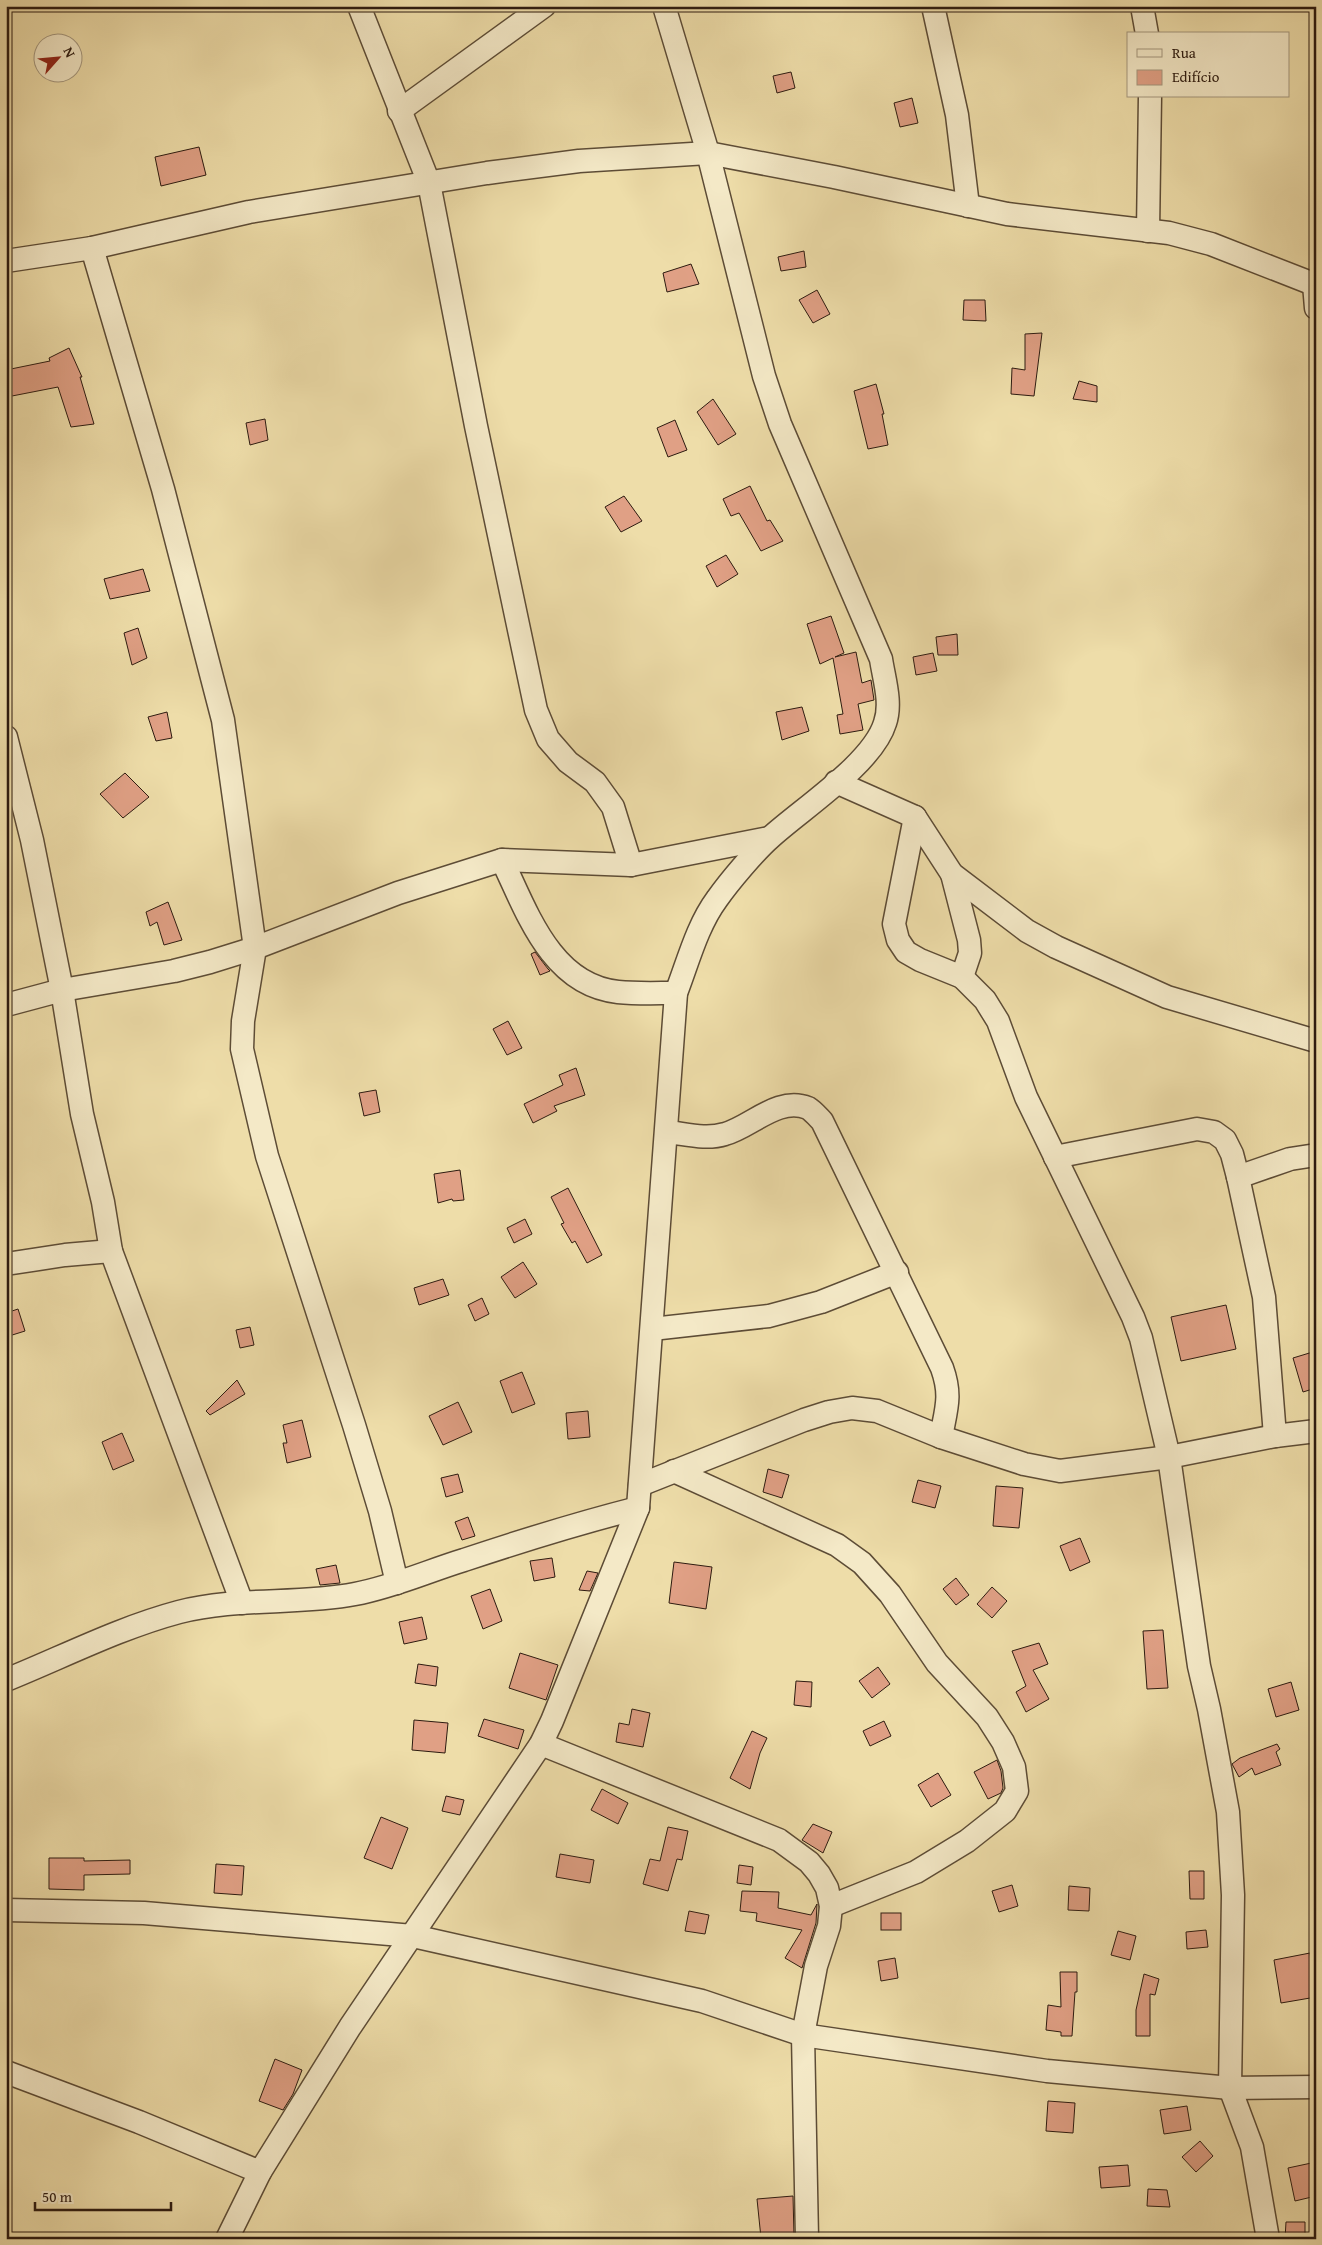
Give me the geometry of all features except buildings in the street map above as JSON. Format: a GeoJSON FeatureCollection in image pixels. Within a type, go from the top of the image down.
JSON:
{"type":"FeatureCollection","features":[{"type":"Feature","properties":{"kind":"street"},"geometry":{"type":"LineString","coordinates":[[359,6],[428,183],[476,426],[536,710],[548,739],[568,762],[595,782],[613,807],[631,865]]}},
{"type":"Feature","properties":{"kind":"street"},"geometry":{"type":"LineString","coordinates":[[399,112],[544,6]]}},
{"type":"Feature","properties":{"kind":"street"},"geometry":{"type":"LineString","coordinates":[[227,2239],[260,2172],[350,2027],[541,1744],[638,1508],[676,993],[705,920],[716,900],[769,838],[863,758],[876,742],[886,722],[888,699],[881,659],[780,424],[764,376],[708,153],[664,6]]}},
{"type":"Feature","properties":{"kind":"street"},"geometry":{"type":"LineString","coordinates":[[933,6],[957,115],[968,206]]}},
{"type":"Feature","properties":{"kind":"street"},"geometry":{"type":"LineString","coordinates":[[1142,6],[1147,32]]}},
{"type":"Feature","properties":{"kind":"street"},"geometry":{"type":"LineString","coordinates":[[1148,231],[1150,98]]}},
{"type":"Feature","properties":{"kind":"street"},"geometry":{"type":"LineString","coordinates":[[6,261],[92,248],[249,212],[487,173],[579,161],[708,153],[834,177],[1007,214],[1169,233],[1211,244],[1315,284],[1316,308]]}},
{"type":"Feature","properties":{"kind":"street"},"geometry":{"type":"LineString","coordinates":[[92,248],[163,489],[223,720],[255,948],[242,1048],[267,1156],[354,1425],[380,1511],[397,1583]]}},
{"type":"Feature","properties":{"kind":"street"},"geometry":{"type":"LineString","coordinates":[[6,737],[32,840],[62,990],[82,1114],[104,1202],[111,1251],[242,1603]]}},
{"type":"Feature","properties":{"kind":"street"},"geometry":{"type":"LineString","coordinates":[[836,782],[915,817],[952,874],[969,940],[970,953],[962,977]]}},
{"type":"Feature","properties":{"kind":"street"},"geometry":{"type":"LineString","coordinates":[[915,817],[894,924],[898,940],[906,952],[920,960],[962,977],[985,1000],[998,1021],[1026,1097],[1138,1331],[1169,1457],[1199,1666],[1228,1812],[1232,1895],[1230,2088],[1252,2147],[1268,2239]]}},
{"type":"Feature","properties":{"kind":"street"},"geometry":{"type":"LineString","coordinates":[[6,1005],[62,990],[174,971],[255,948],[398,893],[502,860],[631,865],[769,838]]}},
{"type":"Feature","properties":{"kind":"street"},"geometry":{"type":"LineString","coordinates":[[502,860],[539,937],[562,966],[592,985],[617,992],[676,993]]}},
{"type":"Feature","properties":{"kind":"street"},"geometry":{"type":"LineString","coordinates":[[952,874],[1027,931],[1056,947],[1167,997],[1200,1009],[1316,1041]]}},
{"type":"Feature","properties":{"kind":"street"},"geometry":{"type":"LineString","coordinates":[[667,1132],[709,1137],[740,1128],[773,1110],[791,1105],[808,1109],[822,1121],[929,1339],[947,1384],[949,1397],[941,1437]]}},
{"type":"Feature","properties":{"kind":"street"},"geometry":{"type":"LineString","coordinates":[[1055,1157],[1197,1128],[1214,1132],[1225,1140],[1232,1154],[1238,1177],[1264,1296],[1274,1436]]}},
{"type":"Feature","properties":{"kind":"street"},"geometry":{"type":"LineString","coordinates":[[1238,1177],[1290,1159],[1316,1154]]}},
{"type":"Feature","properties":{"kind":"street"},"geometry":{"type":"LineString","coordinates":[[6,1264],[55,1256],[111,1251]]}},
{"type":"Feature","properties":{"kind":"street"},"geometry":{"type":"LineString","coordinates":[[652,1329],[769,1316],[821,1302],[897,1272]]}},
{"type":"Feature","properties":{"kind":"street"},"geometry":{"type":"LineString","coordinates":[[640,1485],[804,1420],[829,1412],[852,1408],[877,1411],[941,1437],[1024,1464],[1060,1472],[1169,1457],[1274,1436],[1316,1431]]}},
{"type":"Feature","properties":{"kind":"street"},"geometry":{"type":"LineString","coordinates":[[674,1471],[837,1545],[862,1562],[890,1594],[937,1663],[987,1718],[1003,1742],[1014,1767],[1017,1791],[1005,1811],[967,1841],[916,1872],[831,1906]]}},
{"type":"Feature","properties":{"kind":"street"},"geometry":{"type":"LineString","coordinates":[[6,1680],[110,1635],[180,1612],[242,1603],[312,1600],[356,1594],[397,1583],[562,1529],[638,1508]]}},
{"type":"Feature","properties":{"kind":"street"},"geometry":{"type":"LineString","coordinates":[[541,1744],[779,1840],[809,1862],[827,1888],[831,1906],[829,1926],[816,1966],[803,2035],[807,2239]]}},
{"type":"Feature","properties":{"kind":"street"},"geometry":{"type":"LineString","coordinates":[[6,1910],[144,1912],[413,1936],[702,2001],[803,2035],[1047,2071],[1230,2088],[1316,2088]]}},
{"type":"Feature","properties":{"kind":"street"},"geometry":{"type":"LineString","coordinates":[[6,2072],[130,2118],[260,2172]]}}]}
